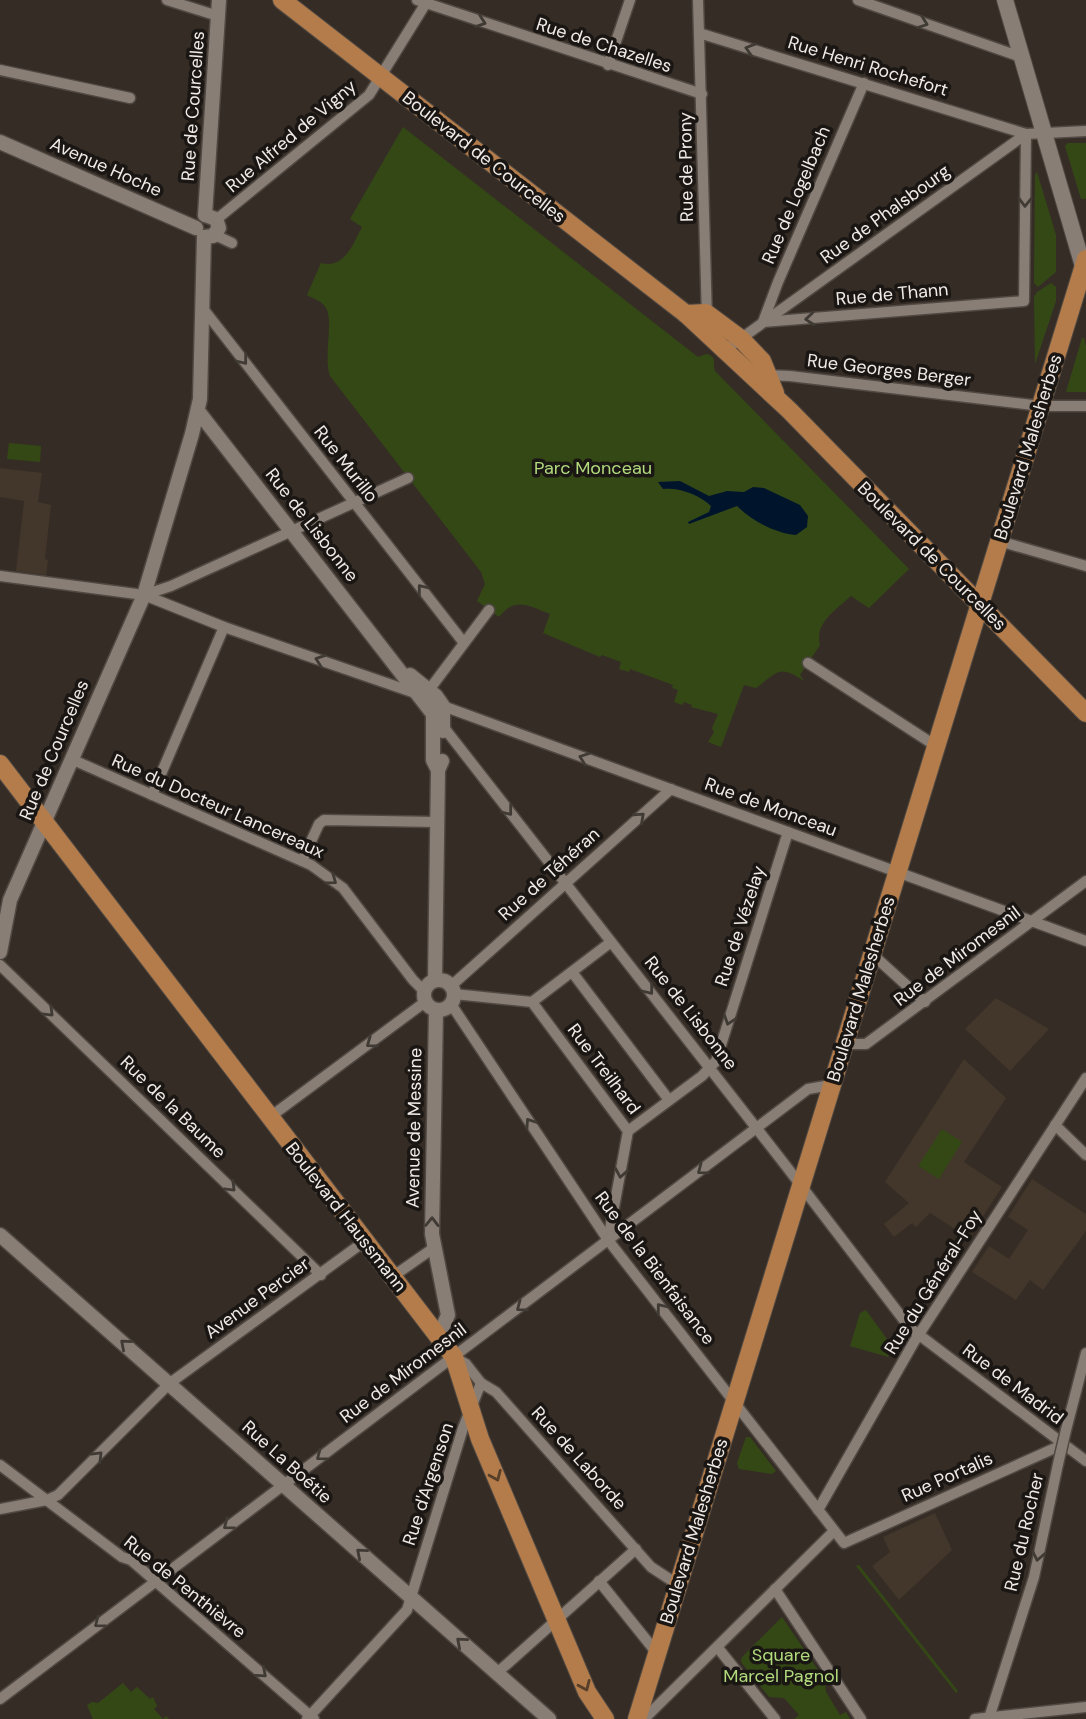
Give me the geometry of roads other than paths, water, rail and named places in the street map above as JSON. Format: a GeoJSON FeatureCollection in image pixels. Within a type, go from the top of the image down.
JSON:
{"type":"FeatureCollection","features":[{"type":"Feature","properties":{"kind":"main road","name":"Boulevard de Courcelles"},"geometry":{"type":"LineString","coordinates":[[282,0],[686,314],[725,350],[759,375],[778,400],[1086,713]]}},
{"type":"Feature","properties":{"kind":"main road"},"geometry":{"type":"LineString","coordinates":[[1005,0],[1085,268]]}},
{"type":"Feature","properties":{"kind":"main road","name":"Boulevard Malesherbes"},"geometry":{"type":"LineString","coordinates":[[637,1719],[999,541],[1032,405],[1085,268]]}},
{"type":"Feature","properties":{"kind":"main road"},"geometry":{"type":"LineString","coordinates":[[686,314],[706,313],[741,339],[762,361],[759,375]]}},
{"type":"Feature","properties":{"kind":"main road","name":"Boulevard Haussmann"},"geometry":{"type":"LineString","coordinates":[[0,764],[6,778],[44,821],[454,1357],[471,1413],[556,1618],[587,1692],[605,1719]]}},
{"type":"Feature","properties":{"kind":"street"},"geometry":{"type":"LineString","coordinates":[[167,0],[218,16]]}},
{"type":"Feature","properties":{"kind":"street","name":"Rue de Courcelles"},"geometry":{"type":"LineString","coordinates":[[205,233],[219,228],[211,217],[219,0]]}},
{"type":"Feature","properties":{"kind":"street"},"geometry":{"type":"LineString","coordinates":[[608,65],[630,0]]}},
{"type":"Feature","properties":{"kind":"street","name":"Rue de Prony"},"geometry":{"type":"LineString","coordinates":[[698,0],[707,334]]}},
{"type":"Feature","properties":{"kind":"street"},"geometry":{"type":"LineString","coordinates":[[858,0],[1021,57]]}},
{"type":"Feature","properties":{"kind":"street","name":"Rue Alfred de Vigny"},"geometry":{"type":"LineString","coordinates":[[211,217],[366,97],[382,77],[421,2]]}},
{"type":"Feature","properties":{"kind":"street","name":"Rue de Chazelles"},"geometry":{"type":"LineString","coordinates":[[421,2],[702,94]]}},
{"type":"Feature","properties":{"kind":"street","name":"Rue Henri Rochefort"},"geometry":{"type":"LineString","coordinates":[[699,33],[1026,134]]}},
{"type":"Feature","properties":{"kind":"street"},"geometry":{"type":"LineString","coordinates":[[0,70],[130,98]]}},
{"type":"Feature","properties":{"kind":"street","name":"Rue de Logelbach"},"geometry":{"type":"LineString","coordinates":[[763,322],[864,83]]}},
{"type":"Feature","properties":{"kind":"street"},"geometry":{"type":"LineString","coordinates":[[1026,134],[1086,131]]}},
{"type":"Feature","properties":{"kind":"street","name":"Rue de Thann"},"geometry":{"type":"LineString","coordinates":[[763,322],[1024,301],[1026,134]]}},
{"type":"Feature","properties":{"kind":"street","name":"Rue de Phalsbourg"},"geometry":{"type":"LineString","coordinates":[[725,350],[1026,134]]}},
{"type":"Feature","properties":{"kind":"street","name":"Avenue Hoche"},"geometry":{"type":"LineString","coordinates":[[0,142],[205,233]]}},
{"type":"Feature","properties":{"kind":"street"},"geometry":{"type":"LineString","coordinates":[[198,411],[205,233],[198,220],[211,217]]}},
{"type":"Feature","properties":{"kind":"street"},"geometry":{"type":"LineString","coordinates":[[205,233],[232,243]]}},
{"type":"Feature","properties":{"kind":"street","name":"Rue Murillo"},"geometry":{"type":"LineString","coordinates":[[201,306],[464,643]]}},
{"type":"Feature","properties":{"kind":"street","name":"Rue Georges Berger"},"geometry":{"type":"LineString","coordinates":[[759,375],[794,376],[1032,405],[1086,406]]}},
{"type":"Feature","properties":{"kind":"street","name":"Rue de Courcelles"},"geometry":{"type":"LineString","coordinates":[[0,951],[10,900],[137,598],[149,578],[198,411]]}},
{"type":"Feature","properties":{"kind":"street","name":"Rue de Lisbonne"},"geometry":{"type":"LineString","coordinates":[[198,411],[395,664],[438,710]]}},
{"type":"Feature","properties":{"kind":"street"},"geometry":{"type":"LineString","coordinates":[[137,598],[171,586],[408,478]]}},
{"type":"Feature","properties":{"kind":"street"},"geometry":{"type":"LineString","coordinates":[[999,541],[1086,566]]}},
{"type":"Feature","properties":{"kind":"street"},"geometry":{"type":"LineString","coordinates":[[0,576],[165,603],[224,627],[424,692],[489,610]]}},
{"type":"Feature","properties":{"kind":"street"},"geometry":{"type":"LineString","coordinates":[[152,795],[224,627]]}},
{"type":"Feature","properties":{"kind":"street"},"geometry":{"type":"LineString","coordinates":[[808,663],[936,746]]}},
{"type":"Feature","properties":{"kind":"street","name":"Avenue de Messine"},"geometry":{"type":"LineString","coordinates":[[438,710],[443,727],[443,760],[438,769],[430,996],[432,1234],[447,1315],[439,1335]]}},
{"type":"Feature","properties":{"kind":"street","name":"Avenue de Messine"},"geometry":{"type":"LineString","coordinates":[[438,710],[433,760],[438,769]]}},
{"type":"Feature","properties":{"kind":"street","name":"Rue de Monceau"},"geometry":{"type":"LineString","coordinates":[[438,710],[671,789],[1086,941]]}},
{"type":"Feature","properties":{"kind":"street","name":"Rue de Lisbonne"},"geometry":{"type":"LineString","coordinates":[[443,727],[910,1328],[919,1334]]}},
{"type":"Feature","properties":{"kind":"street","name":"Rue du Docteur Lancereaux"},"geometry":{"type":"LineString","coordinates":[[71,758],[302,861],[343,888],[413,980],[430,996]]}},
{"type":"Feature","properties":{"kind":"street","name":"Rue de Téhéran"},"geometry":{"type":"LineString","coordinates":[[452,994],[565,884],[671,789]]}},
{"type":"Feature","properties":{"kind":"street"},"geometry":{"type":"LineString","coordinates":[[302,861],[319,824],[324,820],[437,822]]}},
{"type":"Feature","properties":{"kind":"street","name":"Rue de Vézelay"},"geometry":{"type":"LineString","coordinates":[[710,1069],[716,1061],[788,832]]}},
{"type":"Feature","properties":{"kind":"street","name":"Rue de Miromesnil"},"geometry":{"type":"LineString","coordinates":[[844,1044],[866,1044],[1086,881]]}},
{"type":"Feature","properties":{"kind":"street"},"geometry":{"type":"LineString","coordinates":[[270,1117],[430,996],[443,981],[452,994],[532,1002],[611,942]]}},
{"type":"Feature","properties":{"kind":"street"},"geometry":{"type":"LineString","coordinates":[[872,954],[925,1002]]}},
{"type":"Feature","properties":{"kind":"street","name":"Rue de la Baume"},"geometry":{"type":"LineString","coordinates":[[0,965],[321,1275]]}},
{"type":"Feature","properties":{"kind":"street"},"geometry":{"type":"LineString","coordinates":[[572,972],[669,1100]]}},
{"type":"Feature","properties":{"kind":"street"},"geometry":{"type":"LineString","coordinates":[[430,996],[444,1010],[452,994]]}},
{"type":"Feature","properties":{"kind":"street","name":"Rue de la Bienfaisance"},"geometry":{"type":"LineString","coordinates":[[452,994],[608,1240],[844,1543]]}},
{"type":"Feature","properties":{"kind":"street","name":"Rue Treilhard"},"geometry":{"type":"LineString","coordinates":[[532,1002],[628,1131],[608,1240]]}},
{"type":"Feature","properties":{"kind":"street"},"geometry":{"type":"LineString","coordinates":[[628,1131],[710,1069]]}},
{"type":"Feature","properties":{"kind":"street","name":"Rue du Général-Foy"},"geometry":{"type":"LineString","coordinates":[[818,1510],[919,1334],[1086,1078]]}},
{"type":"Feature","properties":{"kind":"street","name":"Rue de Miromesnil"},"geometry":{"type":"LineString","coordinates":[[0,1699],[808,1089],[831,1085]]}},
{"type":"Feature","properties":{"kind":"street"},"geometry":{"type":"LineString","coordinates":[[1055,1125],[1086,1155]]}},
{"type":"Feature","properties":{"kind":"street","name":"Rue La Boétie"},"geometry":{"type":"LineString","coordinates":[[0,1235],[549,1719]]}},
{"type":"Feature","properties":{"kind":"street","name":"Avenue Percier"},"geometry":{"type":"LineString","coordinates":[[47,1500],[58,1495],[170,1383],[365,1241]]}},
{"type":"Feature","properties":{"kind":"street"},"geometry":{"type":"LineString","coordinates":[[392,1277],[435,1247]]}},
{"type":"Feature","properties":{"kind":"street","name":"Rue de Madrid"},"geometry":{"type":"LineString","coordinates":[[919,1334],[1086,1461]]}},
{"type":"Feature","properties":{"kind":"street","name":"Rue du Rocher"},"geometry":{"type":"LineString","coordinates":[[989,1718],[1034,1577],[1058,1464],[1086,1353]]}},
{"type":"Feature","properties":{"kind":"street","name":"Rue de Laborde"},"geometry":{"type":"LineString","coordinates":[[454,1357],[466,1364],[481,1382],[496,1392],[651,1567],[677,1584]]}},
{"type":"Feature","properties":{"kind":"street","name":"Rue d'Argenson"},"geometry":{"type":"LineString","coordinates":[[412,1598],[414,1583],[463,1428],[481,1382]]}},
{"type":"Feature","properties":{"kind":"street","name":"Rue Portalis"},"geometry":{"type":"LineString","coordinates":[[844,1543],[1064,1444]]}},
{"type":"Feature","properties":{"kind":"street","name":"Rue de Penthièvre"},"geometry":{"type":"LineString","coordinates":[[0,1465],[122,1557],[131,1560],[311,1718]]}},
{"type":"Feature","properties":{"kind":"street"},"geometry":{"type":"LineString","coordinates":[[0,1509],[47,1500]]}},
{"type":"Feature","properties":{"kind":"street"},"geometry":{"type":"LineString","coordinates":[[644,1719],[834,1531]]}},
{"type":"Feature","properties":{"kind":"street"},"geometry":{"type":"LineString","coordinates":[[497,1673],[636,1549]]}},
{"type":"Feature","properties":{"kind":"street"},"geometry":{"type":"LineString","coordinates":[[599,1580],[656,1652]]}},
{"type":"Feature","properties":{"kind":"street"},"geometry":{"type":"LineString","coordinates":[[775,1589],[861,1719]]}},
{"type":"Feature","properties":{"kind":"street"},"geometry":{"type":"LineString","coordinates":[[311,1718],[407,1610],[412,1598]]}},
{"type":"Feature","properties":{"kind":"street"},"geometry":{"type":"LineString","coordinates":[[718,1648],[775,1719]]}},
{"type":"Feature","properties":{"kind":"street"},"geometry":{"type":"LineString","coordinates":[[975,1719],[1022,1717],[1086,1707]]}},
{"type":"Feature","properties":{"kind":"water"},"geometry":{"type":"Polygon","coordinates":[[[680,481],[709,496],[727,491],[744,492],[753,487],[764,488],[800,505],[808,516],[807,527],[796,535],[779,532],[756,521],[737,506],[689,524],[688,522],[709,512],[711,506],[689,493],[663,489],[658,482],[680,481]]]}},
{"type":"Feature","properties":{"kind":"park label","name":"Parc Monceau"},"geometry":{"type":"Point","coordinates":[593,468]}},
{"type":"Feature","properties":{"kind":"park label","name":"Square Marcel Pagnol"},"geometry":{"type":"Point","coordinates":[781,1665]}}]}
